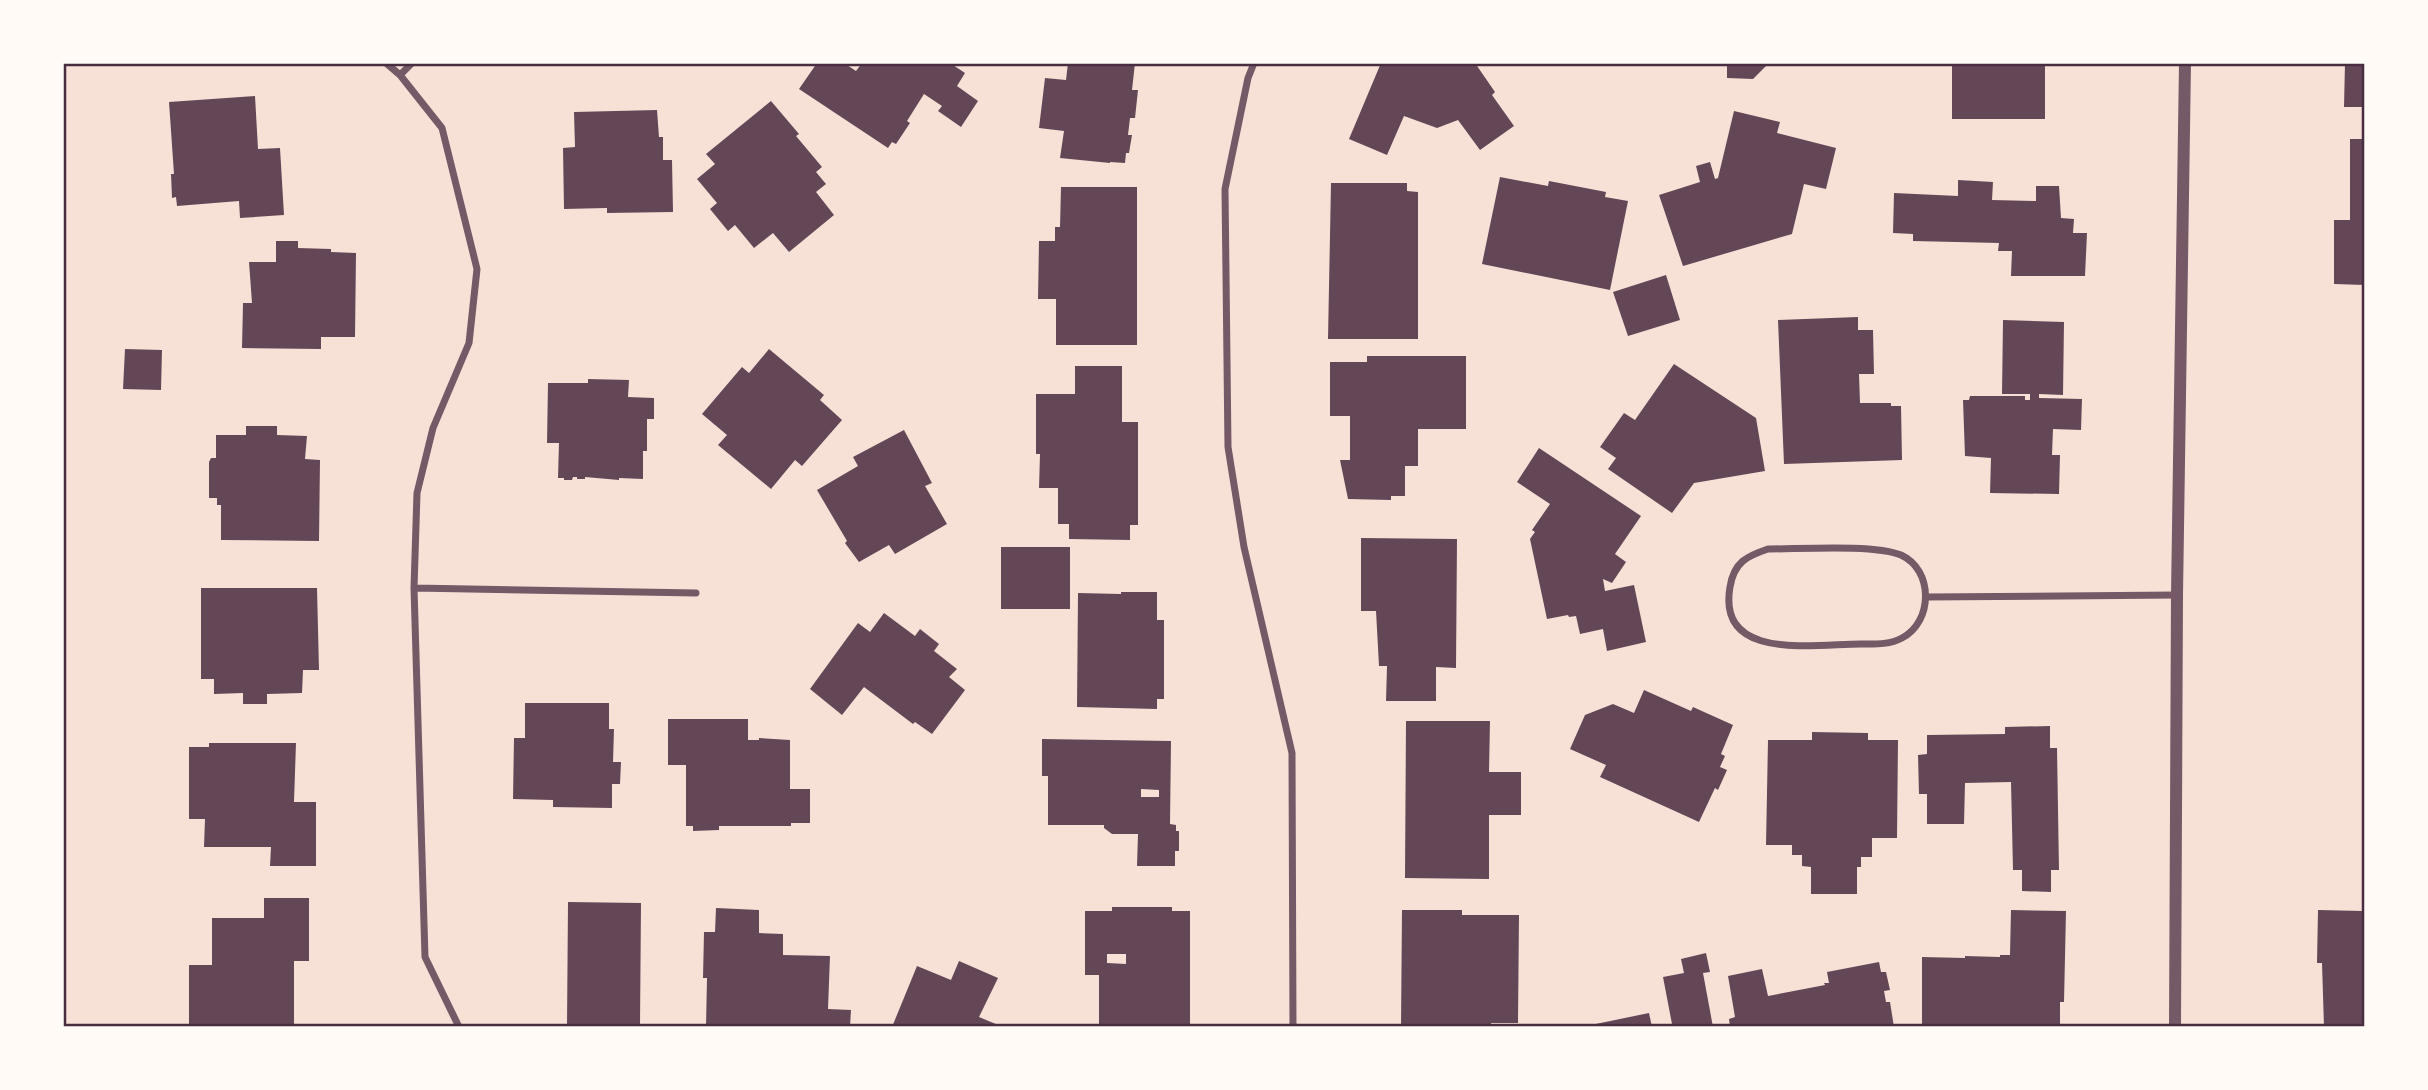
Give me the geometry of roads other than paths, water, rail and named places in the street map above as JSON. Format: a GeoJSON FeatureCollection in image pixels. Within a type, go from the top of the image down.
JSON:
{"type":"FeatureCollection","features":[{"type":"Feature","properties":{"kind":"street"},"geometry":{"type":"LineString","coordinates":[[386,63],[400,75],[442,128],[477,269],[469,343],[433,428],[417,493],[414,589],[425,957],[459,1027]]}},
{"type":"Feature","properties":{"kind":"street"},"geometry":{"type":"LineString","coordinates":[[400,75],[412,63]]}},
{"type":"Feature","properties":{"kind":"street"},"geometry":{"type":"LineString","coordinates":[[1254,63],[1248,78],[1225,189],[1228,447],[1244,547],[1292,753],[1293,1027]]}},
{"type":"Feature","properties":{"kind":"street"},"geometry":{"type":"LineString","coordinates":[[2175,1027],[2177,595],[2185,63]]}},
{"type":"Feature","properties":{"kind":"street"},"geometry":{"type":"LineString","coordinates":[[1768,549],[1885,550],[1904,556],[1919,569],[1927,597],[1918,625],[1903,638],[1884,644],[1768,645],[1747,637],[1732,617],[1728,597],[1732,575],[1747,556],[1768,549]]}},
{"type":"Feature","properties":{"kind":"street"},"geometry":{"type":"LineString","coordinates":[[414,589],[696,593]]}},
{"type":"Feature","properties":{"kind":"street"},"geometry":{"type":"LineString","coordinates":[[1927,597],[2177,595]]}}]}
